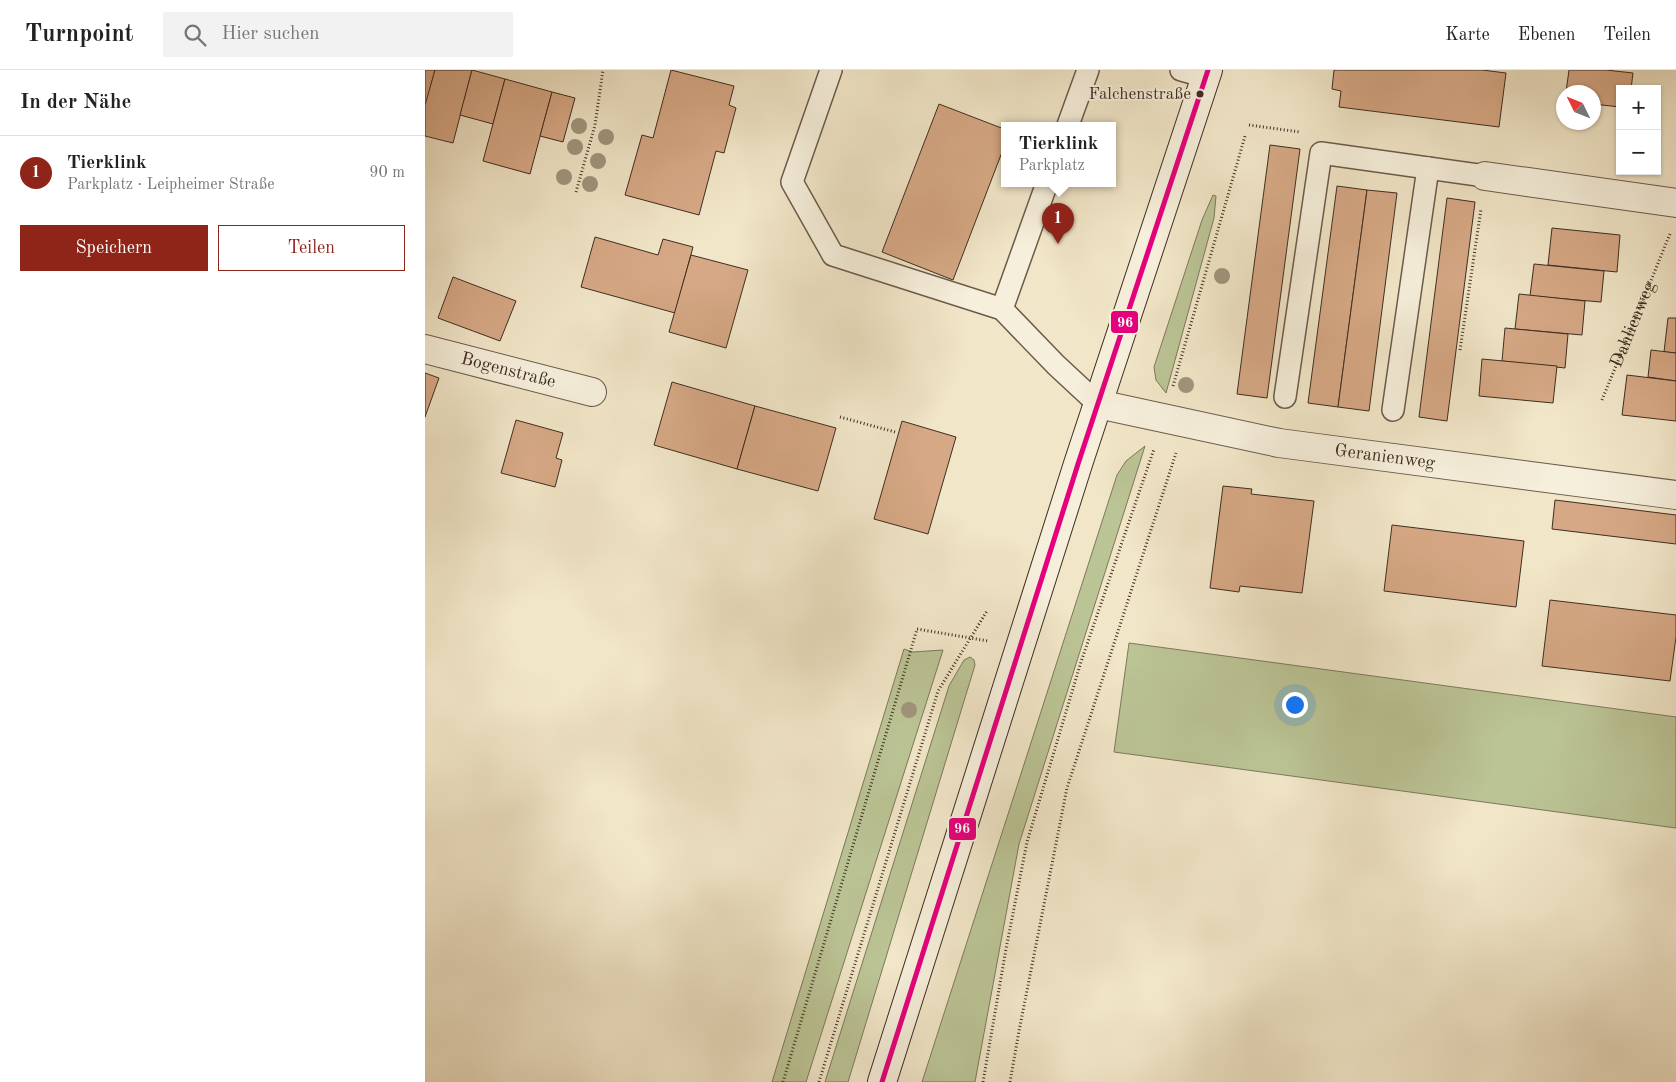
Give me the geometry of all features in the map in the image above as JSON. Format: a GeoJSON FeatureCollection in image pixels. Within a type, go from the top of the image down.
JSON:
{"type":"FeatureCollection","features":[{"type":"Feature","properties":{"kind":"main road"},"geometry":{"type":"LineString","coordinates":[[883,1082],[1098,404],[1198,72]]}},
{"type":"Feature","properties":{"kind":"main road"},"geometry":{"type":"LineString","coordinates":[[1485,176],[1674,215]]}},
{"type":"Feature","properties":{"kind":"main road","name":"Bogenstraße"},"geometry":{"type":"LineString","coordinates":[[425,348],[592,392]]}},
{"type":"Feature","properties":{"kind":"main road","name":"Geranienweg"},"geometry":{"type":"LineString","coordinates":[[1098,404],[1185,424],[1279,442],[1676,495]]}},
{"type":"Feature","properties":{"kind":"lane"},"geometry":{"type":"LineString","coordinates":[[831,70],[792,182],[833,255],[1002,309],[1056,365],[1098,404]]}},
{"type":"Feature","properties":{"kind":"lane"},"geometry":{"type":"LineString","coordinates":[[1069,122],[1088,70]]}},
{"type":"Feature","properties":{"kind":"lane"},"geometry":{"type":"LineString","coordinates":[[1285,397],[1321,154],[1485,176]]}},
{"type":"Feature","properties":{"kind":"lane"},"geometry":{"type":"LineString","coordinates":[[1393,410],[1428,168]]}},
{"type":"Feature","properties":{"kind":"lane"},"geometry":{"type":"LineString","coordinates":[[1002,309],[1048,194]]}},
{"type":"Feature","properties":{"kind":"path"},"geometry":{"type":"LineString","coordinates":[[576,192],[595,125],[603,71]]}},
{"type":"Feature","properties":{"kind":"path"},"geometry":{"type":"LineString","coordinates":[[1249,125],[1301,133]]}},
{"type":"Feature","properties":{"kind":"path"},"geometry":{"type":"LineString","coordinates":[[1173,386],[1245,136]]}},
{"type":"Feature","properties":{"kind":"path"},"geometry":{"type":"LineString","coordinates":[[1460,350],[1485,176]]}},
{"type":"Feature","properties":{"kind":"path","name":"Dahlienweg"},"geometry":{"type":"LineString","coordinates":[[1602,400],[1674,215]]}},
{"type":"Feature","properties":{"kind":"path"},"geometry":{"type":"LineString","coordinates":[[840,417],[895,432]]}},
{"type":"Feature","properties":{"kind":"path"},"geometry":{"type":"LineString","coordinates":[[1010,1082],[1067,788],[1185,424]]}},
{"type":"Feature","properties":{"kind":"path"},"geometry":{"type":"LineString","coordinates":[[983,1082],[1027,842],[1081,662],[1156,442]]}},
{"type":"Feature","properties":{"kind":"path"},"geometry":{"type":"LineString","coordinates":[[819,1082],[938,692],[987,611]]}},
{"type":"Feature","properties":{"kind":"path"},"geometry":{"type":"LineString","coordinates":[[783,1082],[917,629],[1021,647]]}},
{"type":"Feature","properties":{"kind":"green space"},"geometry":{"type":"Polygon","coordinates":[[[1213,195],[1216,196],[1214,218],[1166,393],[1156,380],[1154,367],[1202,220],[1213,195]]]}},
{"type":"Feature","properties":{"kind":"green space"},"geometry":{"type":"Polygon","coordinates":[[[1145,446],[1019,844],[975,1082],[922,1082],[1117,475],[1126,461],[1145,446]]]}},
{"type":"Feature","properties":{"kind":"green space"},"geometry":{"type":"Polygon","coordinates":[[[1129,643],[1676,717],[1676,828],[1114,752],[1129,643]]]}},
{"type":"Feature","properties":{"kind":"green space"},"geometry":{"type":"Polygon","coordinates":[[[904,649],[913,652],[943,650],[806,1082],[772,1082],[904,649]]]}},
{"type":"Feature","properties":{"kind":"green space"},"geometry":{"type":"Polygon","coordinates":[[[970,657],[974,660],[975,665],[848,1082],[825,1082],[949,686],[964,660],[970,657]]]}},
{"type":"Feature","properties":{"kind":"building"},"geometry":{"type":"Polygon","coordinates":[[[425,70],[435,70],[426,104],[425,103],[425,70]]]}},
{"type":"Feature","properties":{"kind":"building"},"geometry":{"type":"Polygon","coordinates":[[[435,70],[472,70],[453,143],[425,136],[425,105],[435,70]]]}},
{"type":"Feature","properties":{"kind":"building"},"geometry":{"type":"Polygon","coordinates":[[[472,70],[505,79],[493,124],[460,115],[472,70]]]}},
{"type":"Feature","properties":{"kind":"building"},"geometry":{"type":"Polygon","coordinates":[[[671,70],[734,86],[729,105],[736,108],[724,153],[716,151],[699,215],[625,195],[642,135],[653,138],[671,70]]]}},
{"type":"Feature","properties":{"kind":"building"},"geometry":{"type":"Polygon","coordinates":[[[1334,70],[1482,70],[1506,73],[1499,127],[1339,107],[1341,91],[1332,89],[1334,70]]]}},
{"type":"Feature","properties":{"kind":"building"},"geometry":{"type":"Polygon","coordinates":[[[1569,70],[1606,70],[1633,73],[1632,85],[1616,85],[1616,107],[1601,105],[1601,85],[1567,85],[1569,70]]]}},
{"type":"Feature","properties":{"kind":"building"},"geometry":{"type":"Polygon","coordinates":[[[505,79],[552,92],[530,174],[483,161],[505,79]]]}},
{"type":"Feature","properties":{"kind":"building"},"geometry":{"type":"Polygon","coordinates":[[[552,92],[575,98],[563,142],[540,136],[552,92]]]}},
{"type":"Feature","properties":{"kind":"building"},"geometry":{"type":"Polygon","coordinates":[[[939,104],[1001,128],[1001,155],[953,280],[882,252],[939,104]]]}},
{"type":"Feature","properties":{"kind":"building"},"geometry":{"type":"Polygon","coordinates":[[[1270,145],[1300,149],[1267,398],[1237,394],[1270,145]]]}},
{"type":"Feature","properties":{"kind":"building"},"geometry":{"type":"Polygon","coordinates":[[[1337,186],[1367,190],[1338,407],[1308,403],[1337,186]]]}},
{"type":"Feature","properties":{"kind":"building"},"geometry":{"type":"Polygon","coordinates":[[[1367,190],[1397,193],[1369,411],[1338,407],[1367,190]]]}},
{"type":"Feature","properties":{"kind":"building"},"geometry":{"type":"Polygon","coordinates":[[[1447,198],[1475,202],[1447,421],[1419,417],[1447,198]]]}},
{"type":"Feature","properties":{"kind":"building"},"geometry":{"type":"Polygon","coordinates":[[[1552,228],[1620,235],[1617,272],[1548,265],[1552,228]]]}},
{"type":"Feature","properties":{"kind":"building"},"geometry":{"type":"Polygon","coordinates":[[[595,237],[658,255],[663,239],[693,247],[675,313],[581,287],[595,237]]]}},
{"type":"Feature","properties":{"kind":"building"},"geometry":{"type":"Polygon","coordinates":[[[691,255],[748,270],[726,348],[669,332],[691,255]]]}},
{"type":"Feature","properties":{"kind":"building"},"geometry":{"type":"Polygon","coordinates":[[[1534,264],[1604,271],[1601,302],[1530,296],[1534,264]]]}},
{"type":"Feature","properties":{"kind":"building"},"geometry":{"type":"Polygon","coordinates":[[[453,277],[516,301],[500,341],[438,318],[453,277]]]}},
{"type":"Feature","properties":{"kind":"building"},"geometry":{"type":"Polygon","coordinates":[[[1519,294],[1585,301],[1582,335],[1515,329],[1519,294]]]}},
{"type":"Feature","properties":{"kind":"building"},"geometry":{"type":"Polygon","coordinates":[[[1668,318],[1676,318],[1676,353],[1664,352],[1668,318]]]}},
{"type":"Feature","properties":{"kind":"building"},"geometry":{"type":"Polygon","coordinates":[[[1505,328],[1568,334],[1565,368],[1502,361],[1505,328]]]}},
{"type":"Feature","properties":{"kind":"building"},"geometry":{"type":"Polygon","coordinates":[[[1651,350],[1676,353],[1676,381],[1648,377],[1651,350]]]}},
{"type":"Feature","properties":{"kind":"building"},"geometry":{"type":"Polygon","coordinates":[[[1482,359],[1557,366],[1553,403],[1479,396],[1482,359]]]}},
{"type":"Feature","properties":{"kind":"building"},"geometry":{"type":"Polygon","coordinates":[[[425,373],[439,378],[425,417],[425,373]]]}},
{"type":"Feature","properties":{"kind":"building"},"geometry":{"type":"Polygon","coordinates":[[[1627,375],[1676,381],[1676,421],[1622,415],[1627,375]]]}},
{"type":"Feature","properties":{"kind":"building"},"geometry":{"type":"Polygon","coordinates":[[[672,382],[755,406],[737,469],[654,445],[672,382]]]}},
{"type":"Feature","properties":{"kind":"building"},"geometry":{"type":"Polygon","coordinates":[[[755,406],[836,428],[818,491],[737,469],[755,406]]]}},
{"type":"Feature","properties":{"kind":"building"},"geometry":{"type":"Polygon","coordinates":[[[516,420],[563,433],[556,458],[562,460],[555,487],[501,473],[516,420]]]}},
{"type":"Feature","properties":{"kind":"building"},"geometry":{"type":"Polygon","coordinates":[[[902,421],[956,437],[928,534],[874,519],[902,421]]]}},
{"type":"Feature","properties":{"kind":"building"},"geometry":{"type":"Polygon","coordinates":[[[1223,486],[1252,489],[1251,494],[1314,501],[1302,593],[1240,586],[1239,592],[1210,588],[1223,486]]]}},
{"type":"Feature","properties":{"kind":"building"},"geometry":{"type":"Polygon","coordinates":[[[1555,500],[1676,515],[1676,544],[1552,529],[1555,500]]]}},
{"type":"Feature","properties":{"kind":"building"},"geometry":{"type":"Polygon","coordinates":[[[1392,525],[1524,541],[1516,607],[1384,591],[1392,525]]]}},
{"type":"Feature","properties":{"kind":"building"},"geometry":{"type":"Polygon","coordinates":[[[1550,600],[1676,615],[1676,637],[1670,681],[1542,666],[1550,600]]]}},
{"type":"Feature","properties":{"kind":"transit line","name":"96"},"geometry":{"type":"LineString","coordinates":[[882,1082],[1078,464],[1208,70]]}},
{"type":"Feature","properties":{"kind":"place","name":"Falchenstraße"},"geometry":{"type":"Point","coordinates":[1200,94]}},
{"type":"Feature","properties":{"kind":"place","name":"Tierklink"},"geometry":{"type":"Point","coordinates":[1058,244]}}]}
